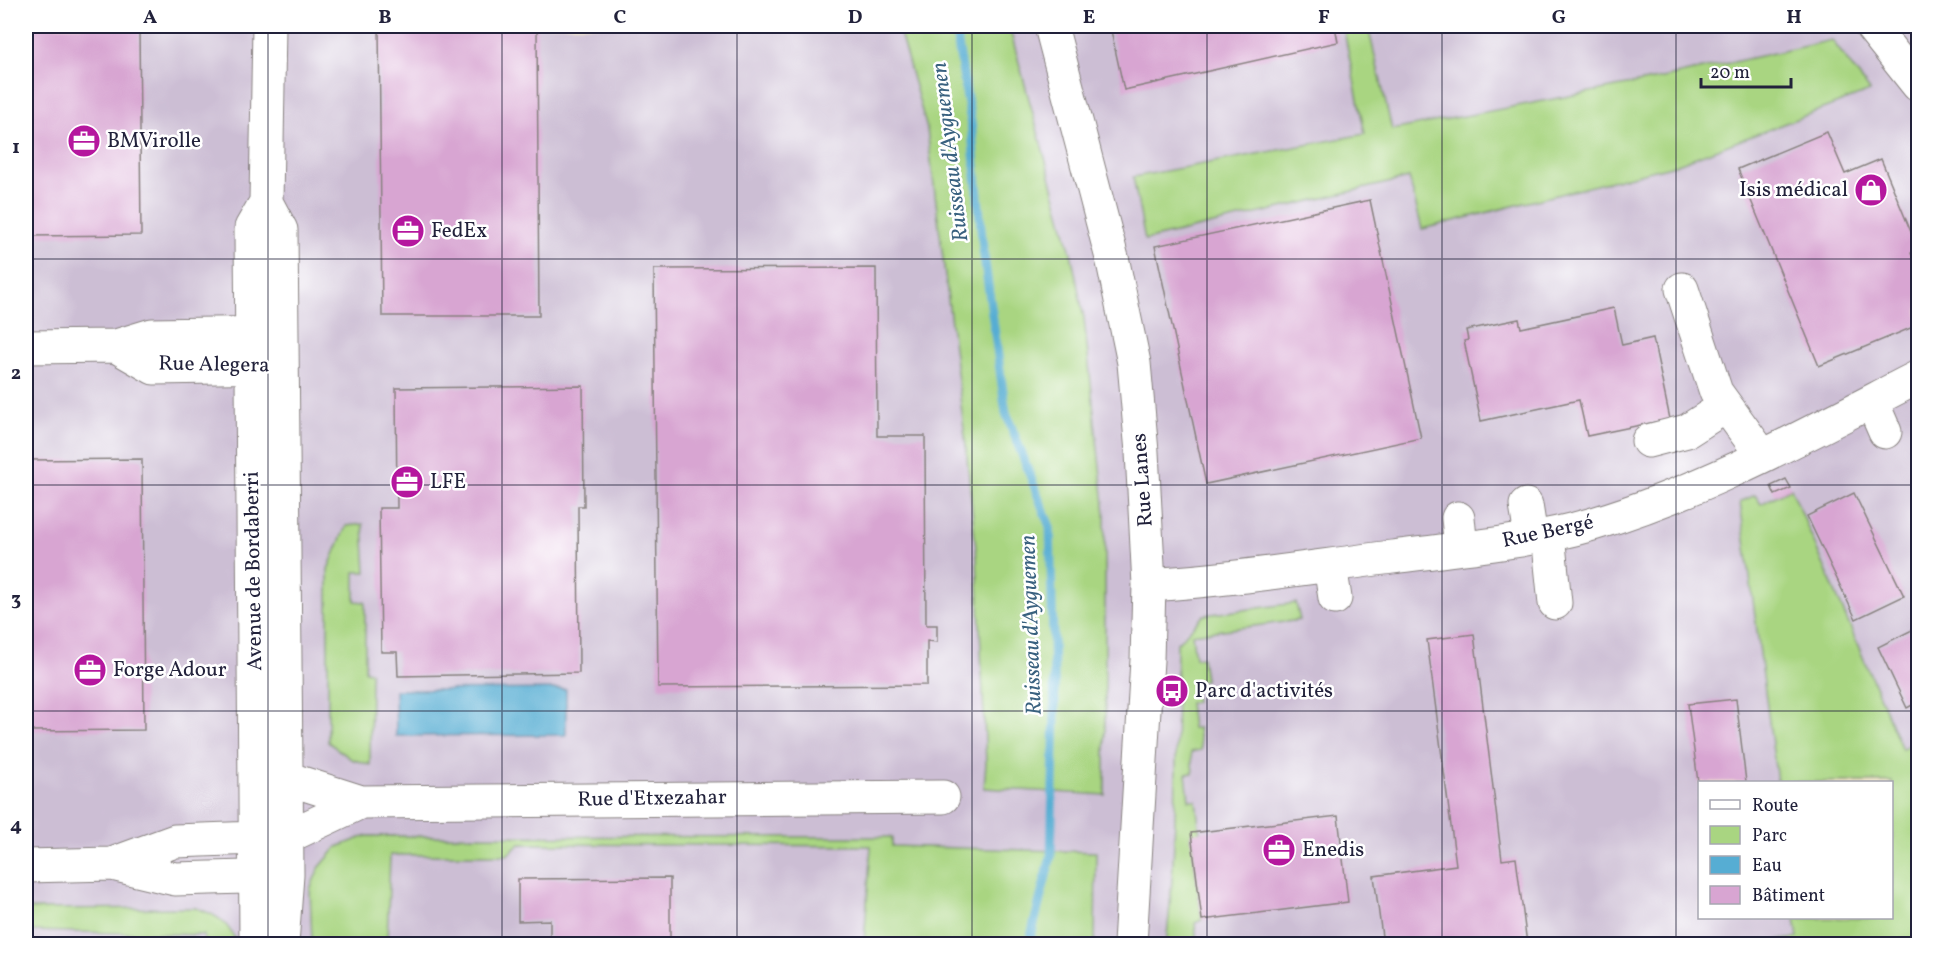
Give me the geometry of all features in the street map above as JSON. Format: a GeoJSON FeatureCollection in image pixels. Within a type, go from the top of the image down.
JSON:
{"type":"FeatureCollection","features":[{"type":"Feature","properties":{"kind":"street","name":"Avenue de Bordaberri"},"geometry":{"type":"LineString","coordinates":[[269,26],[266,202],[251,228],[266,333],[272,876],[282,945]]}},
{"type":"Feature","properties":{"kind":"street","name":"Rue Lanes"},"geometry":{"type":"LineString","coordinates":[[1051,26],[1113,262],[1134,363],[1143,452],[1149,585],[1146,691],[1130,945]]}},
{"type":"Feature","properties":{"kind":"street"},"geometry":{"type":"LineString","coordinates":[[1871,26],[1918,85]]}},
{"type":"Feature","properties":{"kind":"street"},"geometry":{"type":"LineString","coordinates":[[1682,289],[1716,392],[1762,455]]}},
{"type":"Feature","properties":{"kind":"street","name":"Rue Alegera"},"geometry":{"type":"LineString","coordinates":[[26,347],[116,346],[153,335],[266,333]]}},
{"type":"Feature","properties":{"kind":"street","name":"Rue Alegera"},"geometry":{"type":"LineString","coordinates":[[116,346],[154,368],[266,366]]}},
{"type":"Feature","properties":{"kind":"street","name":"Avenue de Bordaberri"},"geometry":{"type":"LineString","coordinates":[[266,366],[286,778],[272,837]]}},
{"type":"Feature","properties":{"kind":"street","name":"Rue Bergé"},"geometry":{"type":"LineString","coordinates":[[1149,585],[1330,565],[1459,533],[1539,536],[1593,524],[1667,499],[1918,379]]}},
{"type":"Feature","properties":{"kind":"street"},"geometry":{"type":"LineString","coordinates":[[1872,402],[1885,432]]}},
{"type":"Feature","properties":{"kind":"street"},"geometry":{"type":"LineString","coordinates":[[1648,441],[1687,431],[1726,406]]}},
{"type":"Feature","properties":{"kind":"street"},"geometry":{"type":"LineString","coordinates":[[1526,505],[1539,536],[1554,603]]}},
{"type":"Feature","properties":{"kind":"street"},"geometry":{"type":"LineString","coordinates":[[1330,565],[1335,598]]}},
{"type":"Feature","properties":{"kind":"street","name":"Rue d'Etxezahar"},"geometry":{"type":"LineString","coordinates":[[286,778],[362,802],[943,797]]}},
{"type":"Feature","properties":{"kind":"street","name":"Rue d'Etxezahar"},"geometry":{"type":"LineString","coordinates":[[272,837],[362,802]]}},
{"type":"Feature","properties":{"kind":"street"},"geometry":{"type":"LineString","coordinates":[[112,864],[175,841],[272,837]]}},
{"type":"Feature","properties":{"kind":"street"},"geometry":{"type":"LineString","coordinates":[[26,866],[112,864],[175,879],[272,876]]}},
{"type":"Feature","properties":{"kind":"street","name":"Avenue de Bordaberri"},"geometry":{"type":"LineString","coordinates":[[259,945],[256,938],[272,876]]}},
{"type":"Feature","properties":{"kind":"shaded area"},"geometry":{"type":"Polygon","coordinates":[[[26,26],[1918,26],[1918,944],[1095,944],[1096,853],[882,944],[26,944],[26,26]]]}},
{"type":"Feature","properties":{"kind":"green space"},"geometry":{"type":"Polygon","coordinates":[[[898,26],[1009,26],[1071,253],[1084,318],[1105,514],[1105,795],[984,788],[986,763],[977,559],[965,437],[927,129],[898,26]]]}},
{"type":"Feature","properties":{"kind":"green space"},"geometry":{"type":"Polygon","coordinates":[[[1343,26],[1368,26],[1392,130],[1658,79],[1832,40],[1870,91],[1675,165],[1422,229],[1409,178],[1145,240],[1133,177],[1365,134],[1343,26]]]}},
{"type":"Feature","properties":{"kind":"green space"},"geometry":{"type":"Polygon","coordinates":[[[1791,488],[1902,749],[1918,738],[1918,944],[1748,944],[1798,938],[1795,919],[1893,919],[1893,781],[1777,781],[1740,502],[1755,495],[1761,504],[1791,488]]]}},
{"type":"Feature","properties":{"kind":"green space"},"geometry":{"type":"Polygon","coordinates":[[[363,524],[366,572],[355,572],[355,601],[365,602],[365,671],[371,672],[370,765],[351,759],[328,742],[328,569],[346,526],[363,524]]]}},
{"type":"Feature","properties":{"kind":"green space"},"geometry":{"type":"Polygon","coordinates":[[[1296,603],[1300,620],[1192,634],[1195,658],[1202,657],[1205,680],[1193,682],[1196,702],[1189,703],[1192,728],[1198,728],[1201,750],[1191,752],[1193,773],[1186,774],[1189,800],[1196,800],[1200,835],[1191,834],[1202,920],[1195,923],[1197,944],[1166,944],[1173,869],[1177,643],[1204,615],[1296,603]]]}},
{"type":"Feature","properties":{"kind":"green space"},"geometry":{"type":"Polygon","coordinates":[[[366,836],[892,837],[892,846],[1096,852],[1095,944],[864,944],[871,846],[520,844],[507,855],[390,855],[387,944],[312,944],[310,889],[319,868],[337,847],[366,836]]]}},
{"type":"Feature","properties":{"kind":"green space"},"geometry":{"type":"Polygon","coordinates":[[[196,908],[222,921],[237,944],[204,944],[204,935],[30,931],[30,922],[26,922],[26,909],[196,908]]]}},
{"type":"Feature","properties":{"kind":"water"},"geometry":{"type":"Polygon","coordinates":[[[566,689],[566,735],[396,736],[395,690],[566,689]]]}},
{"type":"Feature","properties":{"kind":"building"},"geometry":{"type":"Polygon","coordinates":[[[26,26],[139,26],[141,235],[26,236],[26,26]]]}},
{"type":"Feature","properties":{"kind":"building"},"geometry":{"type":"Polygon","coordinates":[[[379,26],[537,26],[539,316],[382,316],[379,26]]]}},
{"type":"Feature","properties":{"kind":"building"},"geometry":{"type":"Polygon","coordinates":[[[1110,26],[1335,26],[1338,42],[1124,90],[1110,26]]]}},
{"type":"Feature","properties":{"kind":"building"},"geometry":{"type":"Polygon","coordinates":[[[1827,132],[1845,174],[1881,159],[1918,249],[1911,253],[1918,272],[1918,325],[1819,366],[1738,169],[1827,132]]]}},
{"type":"Feature","properties":{"kind":"building"},"geometry":{"type":"Polygon","coordinates":[[[1370,200],[1421,438],[1206,484],[1155,246],[1370,200]]]}},
{"type":"Feature","properties":{"kind":"building"},"geometry":{"type":"Polygon","coordinates":[[[876,268],[877,436],[925,436],[926,625],[937,625],[937,642],[927,641],[927,685],[658,687],[654,269],[876,268]]]}},
{"type":"Feature","properties":{"kind":"building"},"geometry":{"type":"Polygon","coordinates":[[[1614,308],[1622,345],[1653,338],[1670,419],[1587,436],[1579,400],[1481,421],[1464,341],[1468,340],[1466,330],[1519,319],[1521,328],[1614,308]]]}},
{"type":"Feature","properties":{"kind":"building"},"geometry":{"type":"Polygon","coordinates":[[[583,386],[584,506],[578,506],[579,673],[398,676],[397,652],[381,652],[379,508],[397,508],[396,388],[583,386]]]}},
{"type":"Feature","properties":{"kind":"building"},"geometry":{"type":"Polygon","coordinates":[[[142,459],[144,730],[26,731],[26,460],[142,459]]]}},
{"type":"Feature","properties":{"kind":"building"},"geometry":{"type":"Polygon","coordinates":[[[1786,479],[1791,488],[1775,495],[1771,486],[1786,479]]]}},
{"type":"Feature","properties":{"kind":"building"},"geometry":{"type":"Polygon","coordinates":[[[1854,493],[1904,596],[1856,619],[1807,516],[1854,493]]]}},
{"type":"Feature","properties":{"kind":"building"},"geometry":{"type":"Polygon","coordinates":[[[1918,627],[1918,702],[1907,708],[1878,647],[1918,627]]]}},
{"type":"Feature","properties":{"kind":"building"},"geometry":{"type":"Polygon","coordinates":[[[1474,634],[1502,860],[1516,858],[1527,944],[1383,944],[1374,876],[1456,865],[1427,640],[1474,634]]]}},
{"type":"Feature","properties":{"kind":"building"},"geometry":{"type":"Polygon","coordinates":[[[1736,699],[1746,781],[1698,782],[1688,704],[1736,699]]]}},
{"type":"Feature","properties":{"kind":"building"},"geometry":{"type":"Polygon","coordinates":[[[1338,816],[1348,902],[1202,920],[1191,833],[1338,816]]]}},
{"type":"Feature","properties":{"kind":"building"},"geometry":{"type":"Polygon","coordinates":[[[670,878],[670,944],[550,944],[550,920],[518,921],[518,879],[670,878]]]}},
{"type":"Feature","properties":{"kind":"waterway","name":"Ruisseau d'Ayguemen"},"geometry":{"type":"LineString","coordinates":[[955,26],[971,122],[983,249],[1006,413],[1050,527],[1055,712],[1051,856],[1029,944]]}},
{"type":"Feature","properties":{"kind":"place","name":"BMVirolle"},"geometry":{"type":"Point","coordinates":[84,141]}},
{"type":"Feature","properties":{"kind":"place","name":"Isis médical"},"geometry":{"type":"Point","coordinates":[1871,190]}},
{"type":"Feature","properties":{"kind":"place","name":"FedEx"},"geometry":{"type":"Point","coordinates":[408,231]}},
{"type":"Feature","properties":{"kind":"place","name":"LFE"},"geometry":{"type":"Point","coordinates":[407,482]}},
{"type":"Feature","properties":{"kind":"place","name":"Forge Adour"},"geometry":{"type":"Point","coordinates":[90,670]}},
{"type":"Feature","properties":{"kind":"place","name":"Parc d'activités"},"geometry":{"type":"Point","coordinates":[1172,691]}},
{"type":"Feature","properties":{"kind":"place","name":"Enedis"},"geometry":{"type":"Point","coordinates":[1279,850]}}]}
